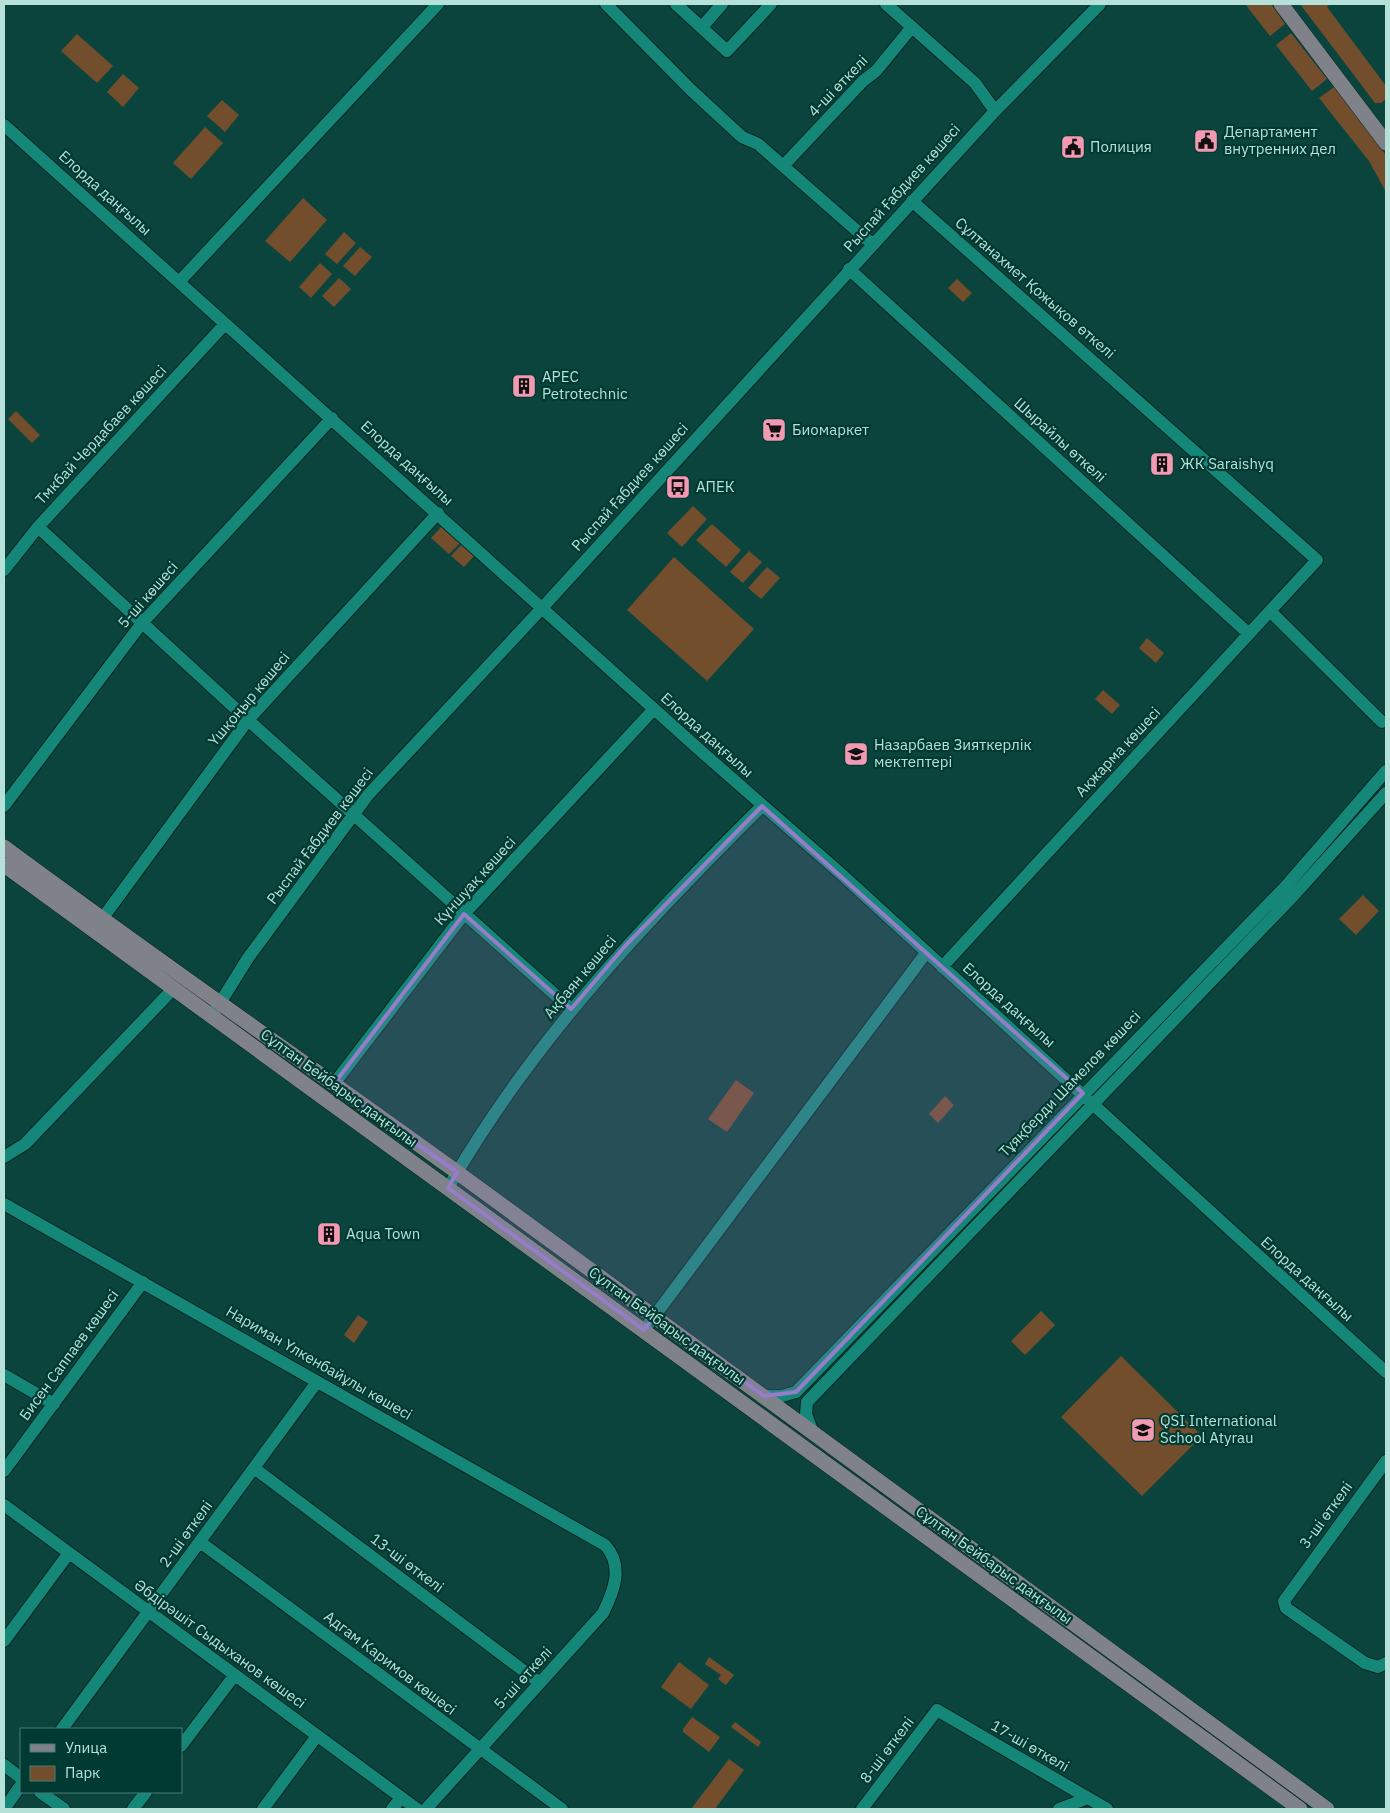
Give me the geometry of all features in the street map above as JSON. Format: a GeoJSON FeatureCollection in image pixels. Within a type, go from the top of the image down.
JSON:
{"type":"FeatureCollection","features":[{"type":"Feature","properties":{"kind":"main road"},"geometry":{"type":"LineString","coordinates":[[1281,4],[1386,142]]}},
{"type":"Feature","properties":{"kind":"main road"},"geometry":{"type":"LineString","coordinates":[[1292,4],[1386,127]]}},
{"type":"Feature","properties":{"kind":"main road","name":"Сұлтан Бейбарыс даңғылы"},"geometry":{"type":"LineString","coordinates":[[4,848],[102,920],[221,1002],[457,1172],[1328,1809]]}},
{"type":"Feature","properties":{"kind":"main road","name":"Сұлтан Бейбарыс даңғылы"},"geometry":{"type":"LineString","coordinates":[[4,865],[1300,1809]]}},
{"type":"Feature","properties":{"kind":"street"},"geometry":{"type":"LineString","coordinates":[[180,282],[438,4]]}},
{"type":"Feature","properties":{"kind":"street"},"geometry":{"type":"LineString","coordinates":[[606,4],[691,90],[742,137],[758,144],[784,165],[872,244]]}},
{"type":"Feature","properties":{"kind":"street"},"geometry":{"type":"LineString","coordinates":[[676,4],[727,51],[771,4]]}},
{"type":"Feature","properties":{"kind":"street"},"geometry":{"type":"LineString","coordinates":[[702,27],[722,4]]}},
{"type":"Feature","properties":{"kind":"street"},"geometry":{"type":"LineString","coordinates":[[886,4],[975,83],[995,111]]}},
{"type":"Feature","properties":{"kind":"street","name":"Рыспай Ғабдиев көшесі"},"geometry":{"type":"LineString","coordinates":[[212,1016],[248,958],[374,787],[543,607],[995,111],[1100,4]]}},
{"type":"Feature","properties":{"kind":"street","name":"4-ші өткелі"},"geometry":{"type":"LineString","coordinates":[[784,165],[863,81],[876,71],[912,27]]}},
{"type":"Feature","properties":{"kind":"street","name":"Елорда даңғылы"},"geometry":{"type":"LineString","coordinates":[[4,125],[543,607],[654,710],[839,872],[926,953],[1094,1102],[1192,1196],[1386,1372]]}},
{"type":"Feature","properties":{"kind":"street","name":"Сұлтанахмет Қожықов өткелі"},"geometry":{"type":"LineString","coordinates":[[912,201],[1317,560]]}},
{"type":"Feature","properties":{"kind":"street","name":"Шырайлы өткелі"},"geometry":{"type":"LineString","coordinates":[[849,270],[1249,634]]}},
{"type":"Feature","properties":{"kind":"street","name":"Тмкбай Чердабаев көшесі"},"geometry":{"type":"LineString","coordinates":[[4,570],[38,527],[225,324]]}},
{"type":"Feature","properties":{"kind":"street","name":"5-ші көшесі"},"geometry":{"type":"LineString","coordinates":[[4,806],[142,623],[332,418]]}},
{"type":"Feature","properties":{"kind":"street","name":"Үшқоңыр көшесі"},"geometry":{"type":"LineString","coordinates":[[102,920],[248,720],[438,513]]}},
{"type":"Feature","properties":{"kind":"street"},"geometry":{"type":"LineString","coordinates":[[38,527],[248,720],[572,1009]]}},
{"type":"Feature","properties":{"kind":"street","name":"Ақжарма көшесі"},"geometry":{"type":"LineString","coordinates":[[942,966],[1317,560]]}},
{"type":"Feature","properties":{"kind":"street"},"geometry":{"type":"LineString","coordinates":[[1271,612],[1382,722]]}},
{"type":"Feature","properties":{"kind":"street","name":"Күншуақ көшесі"},"geometry":{"type":"LineString","coordinates":[[334,1084],[464,914],[654,710]]}},
{"type":"Feature","properties":{"kind":"street","name":"Тұяқберди Шамелов көшесі"},"geometry":{"type":"LineString","coordinates":[[764,1396],[782,1396],[796,1392],[1083,1093],[1286,886],[1386,771]]}},
{"type":"Feature","properties":{"kind":"street","name":"Тұяқберди Шамелов көшесі"},"geometry":{"type":"LineString","coordinates":[[813,1432],[806,1414],[807,1402],[1294,895],[1386,793]]}},
{"type":"Feature","properties":{"kind":"street","name":"Ақбаян көшесі"},"geometry":{"type":"LineString","coordinates":[[448,1188],[488,1123],[572,1009],[625,946],[762,806]]}},
{"type":"Feature","properties":{"kind":"street"},"geometry":{"type":"LineString","coordinates":[[644,1330],[926,953]]}},
{"type":"Feature","properties":{"kind":"street"},"geometry":{"type":"LineString","coordinates":[[4,1157],[25,1144],[174,988]]}},
{"type":"Feature","properties":{"kind":"street","name":"Нариман Үлкенбайұлы көшесі"},"geometry":{"type":"LineString","coordinates":[[4,1204],[605,1545],[614,1555]]}},
{"type":"Feature","properties":{"kind":"street","name":"Бисен Саппаев көшесі"},"geometry":{"type":"LineString","coordinates":[[4,1471],[143,1282]]}},
{"type":"Feature","properties":{"kind":"street"},"geometry":{"type":"LineString","coordinates":[[4,1374],[54,1404]]}},
{"type":"Feature","properties":{"kind":"street","name":"2-ші өткелі"},"geometry":{"type":"LineString","coordinates":[[63,1728],[317,1382]]}},
{"type":"Feature","properties":{"kind":"street","name":"3-ші өткелі"},"geometry":{"type":"LineString","coordinates":[[1386,1460],[1284,1601],[1286,1608],[1365,1664],[1378,1667],[1386,1663]]}},
{"type":"Feature","properties":{"kind":"street","name":"13-ші өткелі"},"geometry":{"type":"LineString","coordinates":[[254,1468],[540,1683]]}},
{"type":"Feature","properties":{"kind":"street","name":"Әбдірәшіт Сыдыханов көшесі"},"geometry":{"type":"LineString","coordinates":[[4,1505],[417,1809]]}},
{"type":"Feature","properties":{"kind":"street","name":"Адгам Каримов көшесі"},"geometry":{"type":"LineString","coordinates":[[200,1542],[562,1809]]}},
{"type":"Feature","properties":{"kind":"street"},"geometry":{"type":"LineString","coordinates":[[4,1641],[69,1553]]}},
{"type":"Feature","properties":{"kind":"street","name":"5-ші өткелі"},"geometry":{"type":"LineString","coordinates":[[426,1809],[603,1613],[612,1595],[616,1574],[614,1555]]}},
{"type":"Feature","properties":{"kind":"street"},"geometry":{"type":"LineString","coordinates":[[182,1745],[234,1676]]}},
{"type":"Feature","properties":{"kind":"street","name":"17-ші өткелі"},"geometry":{"type":"LineString","coordinates":[[937,1710],[1107,1809]]}},
{"type":"Feature","properties":{"kind":"street","name":"8-ші өткелі"},"geometry":{"type":"LineString","coordinates":[[862,1809],[937,1710]]}},
{"type":"Feature","properties":{"kind":"street"},"geometry":{"type":"LineString","coordinates":[[263,1809],[317,1736]]}},
{"type":"Feature","properties":{"kind":"street"},"geometry":{"type":"LineString","coordinates":[[4,1765],[20,1777]]}},
{"type":"Feature","properties":{"kind":"street"},"geometry":{"type":"LineString","coordinates":[[4,1809],[20,1786]]}},
{"type":"Feature","properties":{"kind":"street"},"geometry":{"type":"LineString","coordinates":[[41,1793],[64,1809]]}},
{"type":"Feature","properties":{"kind":"street"},"geometry":{"type":"LineString","coordinates":[[133,1809],[145,1793]]}},
{"type":"Feature","properties":{"kind":"street"},"geometry":{"type":"LineString","coordinates":[[392,1809],[401,1798]]}},
{"type":"Feature","properties":{"kind":"street"},"geometry":{"type":"LineString","coordinates":[[1059,1809],[1088,1798]]}},
{"type":"Feature","properties":{"kind":"highlighted area"},"geometry":{"type":"Polygon","coordinates":[[[762,806],[1083,1093],[796,1392],[764,1396],[654,1317],[644,1330],[448,1188],[457,1172],[333,1085],[464,914],[571,1009],[625,946],[762,806]]]}},
{"type":"Feature","properties":{"kind":"green space"},"geometry":{"type":"Polygon","coordinates":[[[1245,4],[1271,4],[1285,24],[1270,36],[1245,4]]]}},
{"type":"Feature","properties":{"kind":"green space"},"geometry":{"type":"Polygon","coordinates":[[[1300,4],[1330,4],[1327,7],[1386,86],[1386,99],[1381,103],[1375,103],[1300,4]]]}},
{"type":"Feature","properties":{"kind":"green space"},"geometry":{"type":"Polygon","coordinates":[[[1291,33],[1327,79],[1312,91],[1276,45],[1291,33]]]}},
{"type":"Feature","properties":{"kind":"green space"},"geometry":{"type":"Polygon","coordinates":[[[77,34],[113,66],[97,83],[61,51],[77,34]]]}},
{"type":"Feature","properties":{"kind":"green space"},"geometry":{"type":"Polygon","coordinates":[[[123,74],[139,88],[123,107],[107,92],[123,74]]]}},
{"type":"Feature","properties":{"kind":"green space"},"geometry":{"type":"Polygon","coordinates":[[[1334,87],[1386,155],[1386,192],[1369,161],[1319,98],[1334,87]]]}},
{"type":"Feature","properties":{"kind":"green space"},"geometry":{"type":"Polygon","coordinates":[[[222,100],[239,115],[225,132],[207,116],[222,100]]]}},
{"type":"Feature","properties":{"kind":"green space"},"geometry":{"type":"Polygon","coordinates":[[[205,127],[223,143],[191,179],[173,163],[205,127]]]}},
{"type":"Feature","properties":{"kind":"green space"},"geometry":{"type":"Polygon","coordinates":[[[303,198],[327,220],[290,262],[265,241],[303,198]]]}},
{"type":"Feature","properties":{"kind":"green space"},"geometry":{"type":"Polygon","coordinates":[[[344,232],[356,243],[337,264],[325,254],[344,232]]]}},
{"type":"Feature","properties":{"kind":"green space"},"geometry":{"type":"Polygon","coordinates":[[[360,247],[372,257],[355,276],[343,266],[360,247]]]}},
{"type":"Feature","properties":{"kind":"green space"},"geometry":{"type":"Polygon","coordinates":[[[320,263],[332,274],[311,298],[299,287],[320,263]]]}},
{"type":"Feature","properties":{"kind":"green space"},"geometry":{"type":"Polygon","coordinates":[[[339,278],[351,289],[334,307],[322,296],[339,278]]]}},
{"type":"Feature","properties":{"kind":"green space"},"geometry":{"type":"Polygon","coordinates":[[[957,279],[972,293],[963,302],[948,288],[957,279]]]}},
{"type":"Feature","properties":{"kind":"green space"},"geometry":{"type":"Polygon","coordinates":[[[16,411],[40,435],[32,443],[8,419],[16,411]]]}},
{"type":"Feature","properties":{"kind":"green space"},"geometry":{"type":"Polygon","coordinates":[[[693,506],[707,519],[682,547],[667,533],[693,506]]]}},
{"type":"Feature","properties":{"kind":"green space"},"geometry":{"type":"Polygon","coordinates":[[[712,524],[741,550],[726,567],[696,540],[712,524]]]}},
{"type":"Feature","properties":{"kind":"green space"},"geometry":{"type":"Polygon","coordinates":[[[442,526],[460,543],[449,554],[431,538],[442,526]]]}},
{"type":"Feature","properties":{"kind":"green space"},"geometry":{"type":"Polygon","coordinates":[[[462,544],[475,555],[464,567],[451,556],[462,544]]]}},
{"type":"Feature","properties":{"kind":"green space"},"geometry":{"type":"Polygon","coordinates":[[[749,551],[762,562],[743,583],[730,572],[749,551]]]}},
{"type":"Feature","properties":{"kind":"green space"},"geometry":{"type":"Polygon","coordinates":[[[674,557],[754,629],[707,681],[627,610],[674,557]]]}},
{"type":"Feature","properties":{"kind":"green space"},"geometry":{"type":"Polygon","coordinates":[[[767,567],[780,578],[761,599],[748,588],[767,567]]]}},
{"type":"Feature","properties":{"kind":"green space"},"geometry":{"type":"Polygon","coordinates":[[[1147,638],[1164,653],[1156,663],[1139,648],[1147,638]]]}},
{"type":"Feature","properties":{"kind":"green space"},"geometry":{"type":"Polygon","coordinates":[[[1103,690],[1120,705],[1112,714],[1095,699],[1103,690]]]}},
{"type":"Feature","properties":{"kind":"green space"},"geometry":{"type":"Polygon","coordinates":[[[1363,895],[1379,911],[1356,935],[1339,919],[1363,895]]]}},
{"type":"Feature","properties":{"kind":"green space"},"geometry":{"type":"Polygon","coordinates":[[[736,1080],[754,1093],[727,1132],[708,1119],[736,1080]]]}},
{"type":"Feature","properties":{"kind":"green space"},"geometry":{"type":"Polygon","coordinates":[[[945,1096],[954,1105],[938,1123],[929,1114],[945,1096]]]}},
{"type":"Feature","properties":{"kind":"green space"},"geometry":{"type":"Polygon","coordinates":[[[1041,1311],[1055,1325],[1025,1355],[1011,1341],[1041,1311]]]}},
{"type":"Feature","properties":{"kind":"green space"},"geometry":{"type":"Polygon","coordinates":[[[358,1315],[368,1322],[354,1343],[344,1335],[358,1315]]]}},
{"type":"Feature","properties":{"kind":"green space"},"geometry":{"type":"Polygon","coordinates":[[[1121,1356],[1202,1436],[1142,1496],[1061,1417],[1121,1356]]]}},
{"type":"Feature","properties":{"kind":"green space"},"geometry":{"type":"Polygon","coordinates":[[[709,1657],[734,1675],[726,1685],[718,1679],[721,1675],[705,1664],[709,1657]]]}},
{"type":"Feature","properties":{"kind":"green space"},"geometry":{"type":"Polygon","coordinates":[[[679,1662],[709,1685],[691,1709],[661,1687],[679,1662]]]}},
{"type":"Feature","properties":{"kind":"green space"},"geometry":{"type":"Polygon","coordinates":[[[692,1717],[720,1737],[709,1752],[683,1732],[683,1729],[692,1717]]]}},
{"type":"Feature","properties":{"kind":"green space"},"geometry":{"type":"Polygon","coordinates":[[[735,1722],[761,1742],[758,1747],[731,1727],[735,1722]]]}},
{"type":"Feature","properties":{"kind":"green space"},"geometry":{"type":"Polygon","coordinates":[[[729,1759],[744,1770],[715,1809],[691,1809],[729,1759]]]}},
{"type":"Feature","properties":{"kind":"place","name":"Департамент внутренних дел"},"geometry":{"type":"Point","coordinates":[1206,141]}},
{"type":"Feature","properties":{"kind":"place","name":"Полиция"},"geometry":{"type":"Point","coordinates":[1073,147]}},
{"type":"Feature","properties":{"kind":"place","name":"APEC Petrotechnic"},"geometry":{"type":"Point","coordinates":[524,386]}},
{"type":"Feature","properties":{"kind":"place","name":"Биомаркет"},"geometry":{"type":"Point","coordinates":[774,430]}},
{"type":"Feature","properties":{"kind":"place","name":"ЖК Saraishyq"},"geometry":{"type":"Point","coordinates":[1162,464]}},
{"type":"Feature","properties":{"kind":"place","name":"АПЕК"},"geometry":{"type":"Point","coordinates":[678,487]}},
{"type":"Feature","properties":{"kind":"place","name":"Назарбаев Зияткерлік мектептері"},"geometry":{"type":"Point","coordinates":[856,754]}},
{"type":"Feature","properties":{"kind":"place","name":"Aqua Town"},"geometry":{"type":"Point","coordinates":[329,1234]}},
{"type":"Feature","properties":{"kind":"place","name":"QSI International School Atyrau"},"geometry":{"type":"Point","coordinates":[1143,1430]}}]}
